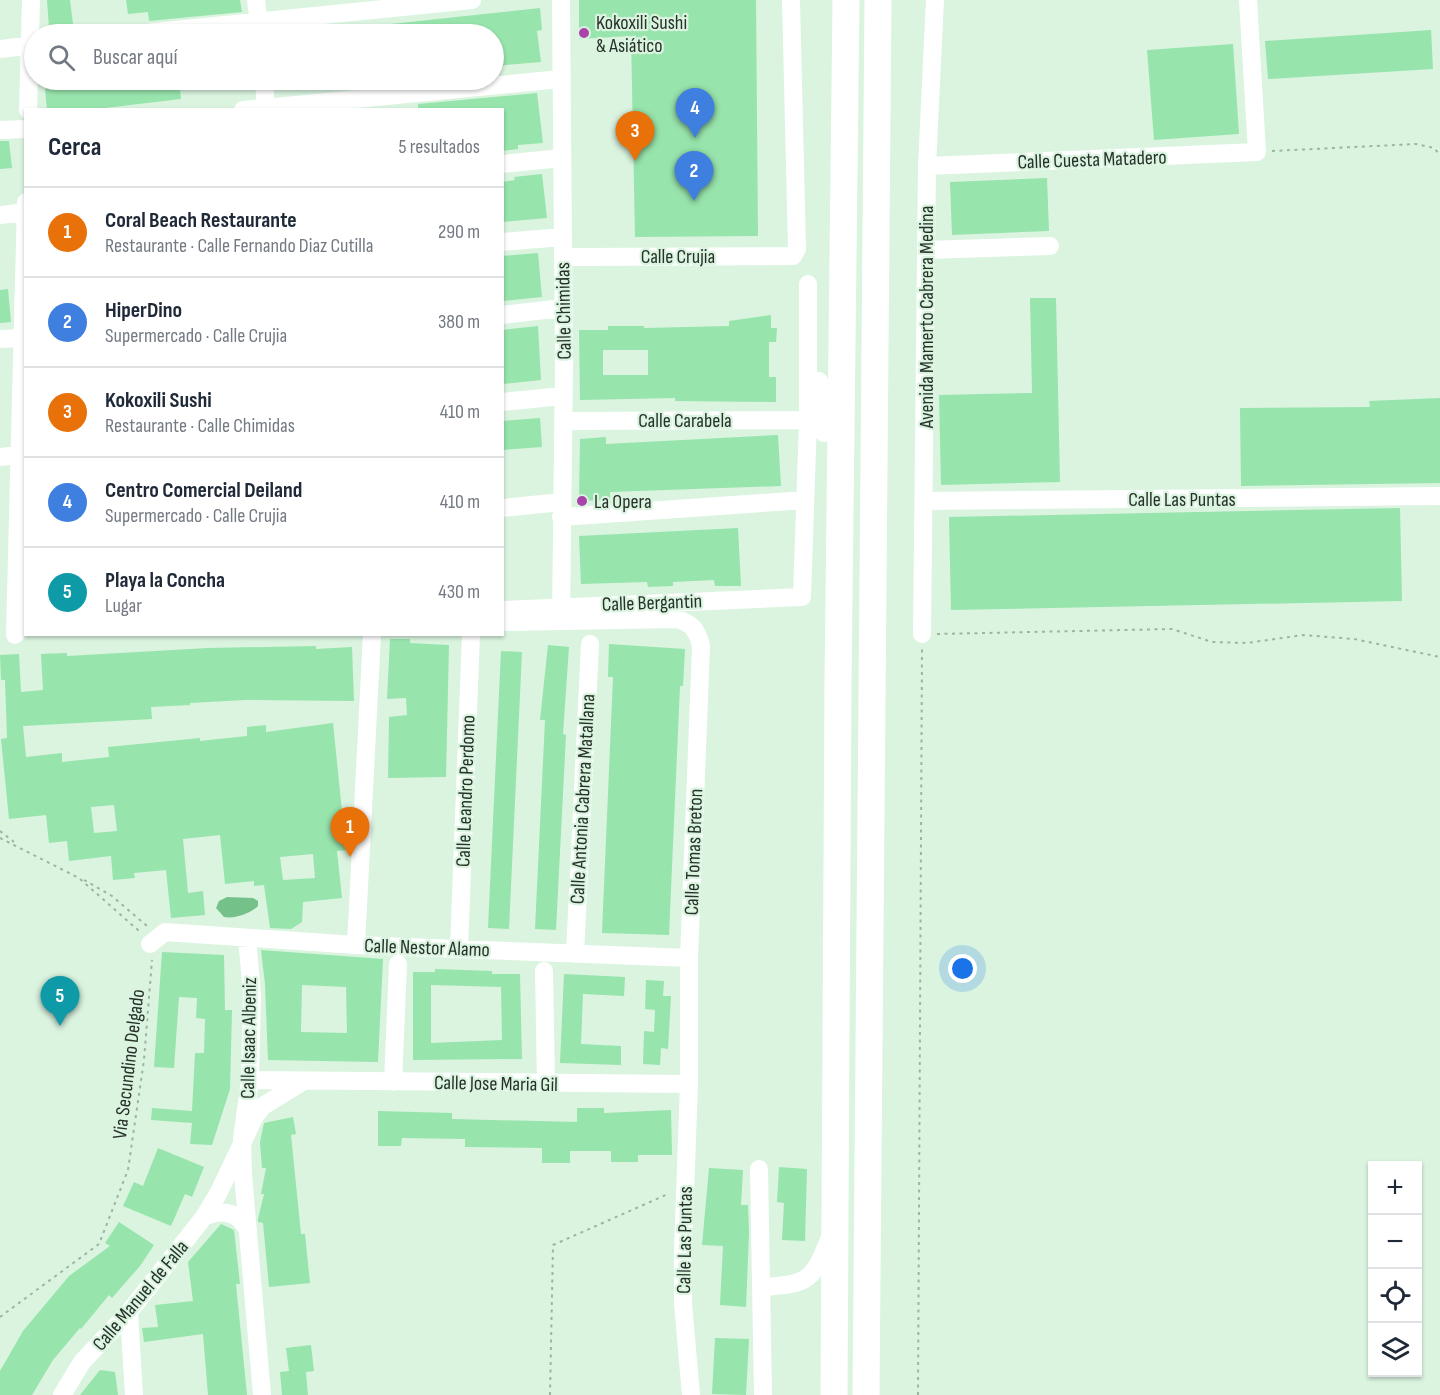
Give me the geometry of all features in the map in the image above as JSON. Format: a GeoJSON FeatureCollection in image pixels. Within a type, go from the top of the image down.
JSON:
{"type":"FeatureCollection","features":[{"type":"Feature","properties":{"kind":"highway"},"geometry":{"type":"LineString","coordinates":[[827,0],[830,30],[816,426],[827,625],[838,683]]}},
{"type":"Feature","properties":{"kind":"highway"},"geometry":{"type":"LineString","coordinates":[[834,1395],[838,683],[846,0]]}},
{"type":"Feature","properties":{"kind":"highway"},"geometry":{"type":"LineString","coordinates":[[866,1395],[877,176],[889,126],[891,4]]}},
{"type":"Feature","properties":{"kind":"street"},"geometry":{"type":"LineString","coordinates":[[31,0],[32,24]]}},
{"type":"Feature","properties":{"kind":"street"},"geometry":{"type":"LineString","coordinates":[[256,0],[259,24]]}},
{"type":"Feature","properties":{"kind":"street"},"geometry":{"type":"LineString","coordinates":[[289,24],[472,0]]}},
{"type":"Feature","properties":{"kind":"street","name":"Calle Chimidas"},"geometry":{"type":"LineString","coordinates":[[561,0],[563,308],[561,614]]}},
{"type":"Feature","properties":{"kind":"street"},"geometry":{"type":"LineString","coordinates":[[504,508],[562,510],[805,500],[819,395],[816,307],[808,284],[793,256],[797,249],[791,0]]}},
{"type":"Feature","properties":{"kind":"street","name":"Avenida Mamerto Cabrera Medina"},"geometry":{"type":"LineString","coordinates":[[922,634],[927,166],[935,0]]}},
{"type":"Feature","properties":{"kind":"street"},"geometry":{"type":"LineString","coordinates":[[1248,0],[1257,152]]}},
{"type":"Feature","properties":{"kind":"street"},"geometry":{"type":"LineString","coordinates":[[0,49],[24,46]]}},
{"type":"Feature","properties":{"kind":"street"},"geometry":{"type":"LineString","coordinates":[[504,85],[561,79]]}},
{"type":"Feature","properties":{"kind":"street"},"geometry":{"type":"LineString","coordinates":[[28,108],[30,90]]}},
{"type":"Feature","properties":{"kind":"street"},"geometry":{"type":"LineString","coordinates":[[265,90],[266,108],[449,90]]}},
{"type":"Feature","properties":{"kind":"street"},"geometry":{"type":"LineString","coordinates":[[0,130],[24,129]]}},
{"type":"Feature","properties":{"kind":"street","name":"Calle Cuesta Matadero"},"geometry":{"type":"LineString","coordinates":[[927,166],[1257,152]]}},
{"type":"Feature","properties":{"kind":"street"},"geometry":{"type":"LineString","coordinates":[[504,164],[562,158]]}},
{"type":"Feature","properties":{"kind":"street"},"geometry":{"type":"LineString","coordinates":[[0,215],[24,212]]}},
{"type":"Feature","properties":{"kind":"street"},"geometry":{"type":"LineString","coordinates":[[504,242],[562,237]]}},
{"type":"Feature","properties":{"kind":"street"},"geometry":{"type":"LineString","coordinates":[[926,250],[1050,246]]}},
{"type":"Feature","properties":{"kind":"street","name":"Calle Crujia"},"geometry":{"type":"LineString","coordinates":[[562,258],[793,256]]}},
{"type":"Feature","properties":{"kind":"street"},"geometry":{"type":"LineString","coordinates":[[17,630],[23,454],[24,304]]}},
{"type":"Feature","properties":{"kind":"street"},"geometry":{"type":"LineString","coordinates":[[504,315],[563,308]]}},
{"type":"Feature","properties":{"kind":"street"},"geometry":{"type":"LineString","coordinates":[[0,339],[22,338]]}},
{"type":"Feature","properties":{"kind":"street"},"geometry":{"type":"LineString","coordinates":[[504,402],[563,396]]}},
{"type":"Feature","properties":{"kind":"street","name":"Calle Carabela"},"geometry":{"type":"LineString","coordinates":[[563,421],[816,426]]}},
{"type":"Feature","properties":{"kind":"street"},"geometry":{"type":"LineString","coordinates":[[0,456],[23,454]]}},
{"type":"Feature","properties":{"kind":"street","name":"Calle Las Puntas"},"geometry":{"type":"LineString","coordinates":[[924,501],[1440,496]]}},
{"type":"Feature","properties":{"kind":"street","name":"Calle Bergantin"},"geometry":{"type":"LineString","coordinates":[[504,610],[561,614],[802,597],[805,500]]}},
{"type":"Feature","properties":{"kind":"street"},"geometry":{"type":"LineString","coordinates":[[504,622],[561,614],[624,620]]}},
{"type":"Feature","properties":{"kind":"street"},"geometry":{"type":"LineString","coordinates":[[561,614],[590,644],[610,624],[624,620]]}},
{"type":"Feature","properties":{"kind":"street","name":"Calle Tomas Breton"},"geometry":{"type":"LineString","coordinates":[[624,620],[677,619],[690,623],[698,633],[702,646],[689,958],[688,1084]]}},
{"type":"Feature","properties":{"kind":"street"},"geometry":{"type":"LineString","coordinates":[[356,945],[372,636]]}},
{"type":"Feature","properties":{"kind":"street","name":"Calle Leandro Perdomo"},"geometry":{"type":"LineString","coordinates":[[459,948],[471,636]]}},
{"type":"Feature","properties":{"kind":"street","name":"Calle Antonia Cabrera Matallana"},"geometry":{"type":"LineString","coordinates":[[575,954],[590,644]]}},
{"type":"Feature","properties":{"kind":"street"},"geometry":{"type":"LineString","coordinates":[[150,944],[165,932]]}},
{"type":"Feature","properties":{"kind":"street","name":"Calle Nestor Alamo"},"geometry":{"type":"LineString","coordinates":[[165,932],[356,945],[689,958]]}},
{"type":"Feature","properties":{"kind":"street","name":"Calle Isaac Albeniz"},"geometry":{"type":"LineString","coordinates":[[247,938],[252,994],[250,1080],[242,1139],[262,1395]]}},
{"type":"Feature","properties":{"kind":"street"},"geometry":{"type":"LineString","coordinates":[[393,1082],[398,964]]}},
{"type":"Feature","properties":{"kind":"street"},"geometry":{"type":"LineString","coordinates":[[544,970],[546,1083]]}},
{"type":"Feature","properties":{"kind":"street","name":"Calle Jose Maria Gil"},"geometry":{"type":"LineString","coordinates":[[250,1080],[688,1084]]}},
{"type":"Feature","properties":{"kind":"street"},"geometry":{"type":"LineString","coordinates":[[242,1139],[263,1106],[304,1081]]}},
{"type":"Feature","properties":{"kind":"street","name":"Calle Las Puntas"},"geometry":{"type":"LineString","coordinates":[[688,1084],[683,1304],[692,1395]]}},
{"type":"Feature","properties":{"kind":"street","name":"Calle Isaac Albeniz"},"geometry":{"type":"LineString","coordinates":[[218,1194],[242,1139]]}},
{"type":"Feature","properties":{"kind":"street"},"geometry":{"type":"LineString","coordinates":[[759,1169],[763,1287],[763,1395]]}},
{"type":"Feature","properties":{"kind":"street","name":"Calle Manuel de Falla"},"geometry":{"type":"LineString","coordinates":[[62,1395],[82,1362],[129,1312],[204,1217],[218,1194]]}},
{"type":"Feature","properties":{"kind":"street"},"geometry":{"type":"LineString","coordinates":[[204,1217],[217,1212],[229,1213],[242,1221],[248,1231]]}},
{"type":"Feature","properties":{"kind":"street"},"geometry":{"type":"LineString","coordinates":[[763,1287],[795,1284],[817,1270],[835,1221]]}},
{"type":"Feature","properties":{"kind":"street"},"geometry":{"type":"LineString","coordinates":[[129,1312],[134,1395]]}},
{"type":"Feature","properties":{"kind":"path"},"geometry":{"type":"LineString","coordinates":[[1257,152],[1416,144],[1434,148],[1440,155]]}},
{"type":"Feature","properties":{"kind":"path"},"geometry":{"type":"LineString","coordinates":[[918,1395],[922,634],[1172,629],[1212,642],[1247,643],[1303,635],[1354,639],[1440,657]]}},
{"type":"Feature","properties":{"kind":"path"},"geometry":{"type":"LineString","coordinates":[[0,831],[15,844]]}},
{"type":"Feature","properties":{"kind":"path"},"geometry":{"type":"LineString","coordinates":[[0,838],[112,896],[147,927],[165,932]]}},
{"type":"Feature","properties":{"kind":"path"},"geometry":{"type":"LineString","coordinates":[[79,878],[150,944]]}},
{"type":"Feature","properties":{"kind":"path","name":"Via Secundino Delgado"},"geometry":{"type":"LineString","coordinates":[[0,1317],[99,1244],[128,1170],[144,1060],[153,959],[150,944]]}},
{"type":"Feature","properties":{"kind":"path"},"geometry":{"type":"LineString","coordinates":[[550,1395],[553,1245],[685,1186]]}},
{"type":"Feature","properties":{"kind":"shaded area"},"geometry":{"type":"Polygon","coordinates":[[[227,897],[253,898],[258,901],[258,906],[242,915],[224,917],[216,908],[219,901],[227,897]]]}},
{"type":"Feature","properties":{"kind":"building"},"geometry":{"type":"Polygon","coordinates":[[[47,0],[70,0],[73,24],[49,24],[47,0]]]}},
{"type":"Feature","properties":{"kind":"building"},"geometry":{"type":"Polygon","coordinates":[[[126,0],[240,0],[242,12],[149,21],[148,12],[128,14],[126,0]]]}},
{"type":"Feature","properties":{"kind":"building"},"geometry":{"type":"Polygon","coordinates":[[[579,0],[756,0],[758,236],[635,237],[631,36],[579,39],[579,0]]]}},
{"type":"Feature","properties":{"kind":"building"},"geometry":{"type":"Polygon","coordinates":[[[540,8],[542,30],[537,31],[541,62],[504,65],[504,24],[391,24],[540,8]]]}},
{"type":"Feature","properties":{"kind":"building"},"geometry":{"type":"Polygon","coordinates":[[[1431,30],[1433,69],[1268,79],[1265,41],[1431,30]]]}},
{"type":"Feature","properties":{"kind":"building"},"geometry":{"type":"Polygon","coordinates":[[[1233,44],[1239,134],[1154,140],[1147,50],[1233,44]]]}},
{"type":"Feature","properties":{"kind":"building"},"geometry":{"type":"Polygon","coordinates":[[[45,90],[180,90],[181,99],[105,108],[47,108],[45,90]]]}},
{"type":"Feature","properties":{"kind":"building"},"geometry":{"type":"Polygon","coordinates":[[[537,93],[543,143],[518,145],[518,149],[504,151],[504,108],[418,108],[418,104],[537,93]]]}},
{"type":"Feature","properties":{"kind":"building"},"geometry":{"type":"Polygon","coordinates":[[[0,141],[9,141],[12,168],[0,169],[0,141]]]}},
{"type":"Feature","properties":{"kind":"building"},"geometry":{"type":"Polygon","coordinates":[[[542,174],[547,218],[504,222],[504,182],[515,180],[514,177],[542,174]]]}},
{"type":"Feature","properties":{"kind":"building"},"geometry":{"type":"Polygon","coordinates":[[[1047,178],[1049,231],[952,235],[950,182],[1047,178]]]}},
{"type":"Feature","properties":{"kind":"building"},"geometry":{"type":"Polygon","coordinates":[[[538,253],[542,297],[504,301],[504,256],[538,253]]]}},
{"type":"Feature","properties":{"kind":"building"},"geometry":{"type":"Polygon","coordinates":[[[8,289],[11,322],[0,323],[0,290],[8,289]]]}},
{"type":"Feature","properties":{"kind":"building"},"geometry":{"type":"Polygon","coordinates":[[[1030,298],[1056,298],[1060,482],[941,485],[939,395],[1032,393],[1030,298]]]}},
{"type":"Feature","properties":{"kind":"building"},"geometry":{"type":"Polygon","coordinates":[[[771,315],[771,328],[777,328],[776,342],[769,342],[769,377],[776,377],[776,402],[675,401],[675,398],[580,400],[579,330],[608,330],[608,326],[644,326],[644,328],[729,326],[729,321],[771,315]],[[603,350],[603,375],[648,375],[648,350],[603,350]]]}},
{"type":"Feature","properties":{"kind":"building"},"geometry":{"type":"Polygon","coordinates":[[[538,326],[541,380],[504,384],[504,330],[538,326]]]}},
{"type":"Feature","properties":{"kind":"building"},"geometry":{"type":"Polygon","coordinates":[[[1440,398],[1440,483],[1241,486],[1240,408],[1370,407],[1369,401],[1440,398]]]}},
{"type":"Feature","properties":{"kind":"building"},"geometry":{"type":"Polygon","coordinates":[[[540,418],[542,447],[504,450],[504,421],[540,418]]]}},
{"type":"Feature","properties":{"kind":"building"},"geometry":{"type":"Polygon","coordinates":[[[778,435],[781,486],[610,492],[610,500],[579,501],[580,439],[606,437],[606,444],[778,435]]]}},
{"type":"Feature","properties":{"kind":"building"},"geometry":{"type":"Polygon","coordinates":[[[1400,508],[1402,601],[951,610],[949,517],[1400,508]]]}},
{"type":"Feature","properties":{"kind":"building"},"geometry":{"type":"Polygon","coordinates":[[[738,528],[741,586],[715,586],[714,580],[673,582],[673,586],[648,587],[647,582],[581,584],[579,536],[738,528]]]}},
{"type":"Feature","properties":{"kind":"building"},"geometry":{"type":"Polygon","coordinates":[[[390,639],[410,639],[410,643],[449,645],[446,777],[388,778],[389,717],[407,715],[406,698],[387,699],[390,639]]]}},
{"type":"Feature","properties":{"kind":"building"},"geometry":{"type":"Polygon","coordinates":[[[609,644],[685,649],[683,686],[680,686],[669,935],[602,933],[613,677],[608,677],[609,644]]]}},
{"type":"Feature","properties":{"kind":"building"},"geometry":{"type":"Polygon","coordinates":[[[548,645],[569,647],[563,734],[566,735],[556,930],[535,929],[545,720],[540,720],[548,645]]]}},
{"type":"Feature","properties":{"kind":"building"},"geometry":{"type":"Polygon","coordinates":[[[352,647],[354,701],[245,700],[190,703],[190,705],[151,707],[152,719],[23,726],[26,757],[62,753],[62,762],[109,757],[108,747],[247,736],[247,727],[266,725],[266,732],[333,723],[346,850],[337,851],[342,898],[303,902],[302,922],[291,929],[270,928],[264,885],[254,886],[254,881],[225,884],[220,835],[183,839],[188,893],[203,891],[205,915],[171,918],[166,870],[134,873],[135,878],[113,880],[111,856],[69,861],[67,841],[49,843],[46,815],[9,819],[1,739],[7,738],[5,680],[1,680],[0,655],[19,654],[21,692],[43,690],[41,654],[67,653],[67,656],[208,648],[352,647]],[[114,805],[91,807],[94,833],[117,831],[114,805]],[[313,854],[280,857],[283,880],[315,878],[313,854]]]}},
{"type":"Feature","properties":{"kind":"building"},"geometry":{"type":"Polygon","coordinates":[[[501,651],[522,652],[509,929],[488,928],[501,651]]]}},
{"type":"Feature","properties":{"kind":"building"},"geometry":{"type":"Polygon","coordinates":[[[261,950],[383,959],[378,1062],[268,1060],[265,984],[261,950]],[[302,985],[301,1032],[347,1033],[346,987],[302,985]]]}},
{"type":"Feature","properties":{"kind":"building"},"geometry":{"type":"Polygon","coordinates":[[[162,952],[224,955],[225,1010],[232,1010],[230,1089],[212,1145],[190,1144],[192,1123],[151,1120],[152,1108],[192,1111],[195,1053],[204,1053],[205,1019],[196,1018],[197,998],[179,997],[174,1068],[154,1067],[162,952]]]}},
{"type":"Feature","properties":{"kind":"building"},"geometry":{"type":"Polygon","coordinates":[[[435,969],[520,974],[522,1059],[413,1060],[413,972],[435,972],[435,969]],[[431,985],[431,1043],[502,1040],[501,987],[431,985]]]}},
{"type":"Feature","properties":{"kind":"building"},"geometry":{"type":"Polygon","coordinates":[[[564,974],[625,977],[624,996],[583,994],[581,1044],[621,1046],[621,1065],[560,1063],[564,974]]]}},
{"type":"Feature","properties":{"kind":"building"},"geometry":{"type":"Polygon","coordinates":[[[646,980],[664,981],[663,996],[671,996],[668,1049],[661,1048],[660,1065],[643,1064],[644,1031],[654,1032],[655,1010],[645,1009],[646,980]]]}},
{"type":"Feature","properties":{"kind":"building"},"geometry":{"type":"Polygon","coordinates":[[[577,1108],[604,1108],[604,1113],[671,1110],[672,1155],[638,1155],[638,1162],[611,1162],[611,1151],[570,1151],[570,1163],[542,1163],[542,1148],[465,1147],[465,1139],[402,1138],[401,1146],[378,1146],[378,1111],[452,1113],[452,1119],[577,1122],[577,1108]]]}},
{"type":"Feature","properties":{"kind":"building"},"geometry":{"type":"Polygon","coordinates":[[[293,1117],[296,1134],[291,1135],[301,1234],[305,1234],[310,1283],[269,1287],[263,1223],[258,1222],[264,1194],[261,1194],[266,1168],[262,1168],[260,1142],[264,1123],[293,1117]]]}},
{"type":"Feature","properties":{"kind":"building"},"geometry":{"type":"Polygon","coordinates":[[[158,1148],[204,1167],[192,1197],[185,1194],[171,1226],[123,1206],[134,1182],[143,1186],[158,1148]]]}},
{"type":"Feature","properties":{"kind":"building"},"geometry":{"type":"Polygon","coordinates":[[[779,1167],[807,1169],[805,1241],[782,1240],[784,1203],[777,1202],[779,1167]]]}},
{"type":"Feature","properties":{"kind":"building"},"geometry":{"type":"Polygon","coordinates":[[[709,1168],[743,1170],[741,1205],[748,1205],[749,1233],[746,1307],[720,1305],[723,1246],[702,1245],[709,1168]]]}},
{"type":"Feature","properties":{"kind":"building"},"geometry":{"type":"Polygon","coordinates":[[[119,1222],[154,1245],[140,1266],[112,1298],[109,1295],[53,1360],[32,1395],[0,1395],[0,1371],[23,1331],[69,1276],[110,1246],[105,1243],[119,1222]]]}},
{"type":"Feature","properties":{"kind":"building"},"geometry":{"type":"Polygon","coordinates":[[[221,1224],[234,1230],[240,1284],[236,1284],[247,1395],[208,1395],[203,1334],[144,1342],[142,1328],[158,1327],[155,1305],[193,1301],[188,1262],[221,1224]]]}},
{"type":"Feature","properties":{"kind":"building"},"geometry":{"type":"Polygon","coordinates":[[[715,1338],[749,1339],[746,1395],[712,1394],[715,1338]]]}},
{"type":"Feature","properties":{"kind":"building"},"geometry":{"type":"Polygon","coordinates":[[[311,1345],[314,1371],[306,1372],[308,1395],[282,1395],[280,1372],[289,1371],[286,1348],[311,1345]]]}},
{"type":"Feature","properties":{"kind":"building"},"geometry":{"type":"Polygon","coordinates":[[[100,1370],[115,1372],[118,1395],[80,1395],[100,1370]]]}},
{"type":"Feature","properties":{"kind":"place","name":"Kokoxili Sushi & Asiático"},"geometry":{"type":"Point","coordinates":[584,33]}},
{"type":"Feature","properties":{"kind":"place","name":"Centro Comercial Deiland"},"geometry":{"type":"Point","coordinates":[695,138]}},
{"type":"Feature","properties":{"kind":"place","name":"Kokoxili Sushi"},"geometry":{"type":"Point","coordinates":[635,161]}},
{"type":"Feature","properties":{"kind":"place","name":"HiperDino"},"geometry":{"type":"Point","coordinates":[694,201]}},
{"type":"Feature","properties":{"kind":"place","name":"La Opera"},"geometry":{"type":"Point","coordinates":[582,501]}},
{"type":"Feature","properties":{"kind":"place","name":"Coral Beach Restaurante"},"geometry":{"type":"Point","coordinates":[350,857]}},
{"type":"Feature","properties":{"kind":"place","name":"Playa la Concha"},"geometry":{"type":"Point","coordinates":[60,1026]}}]}
